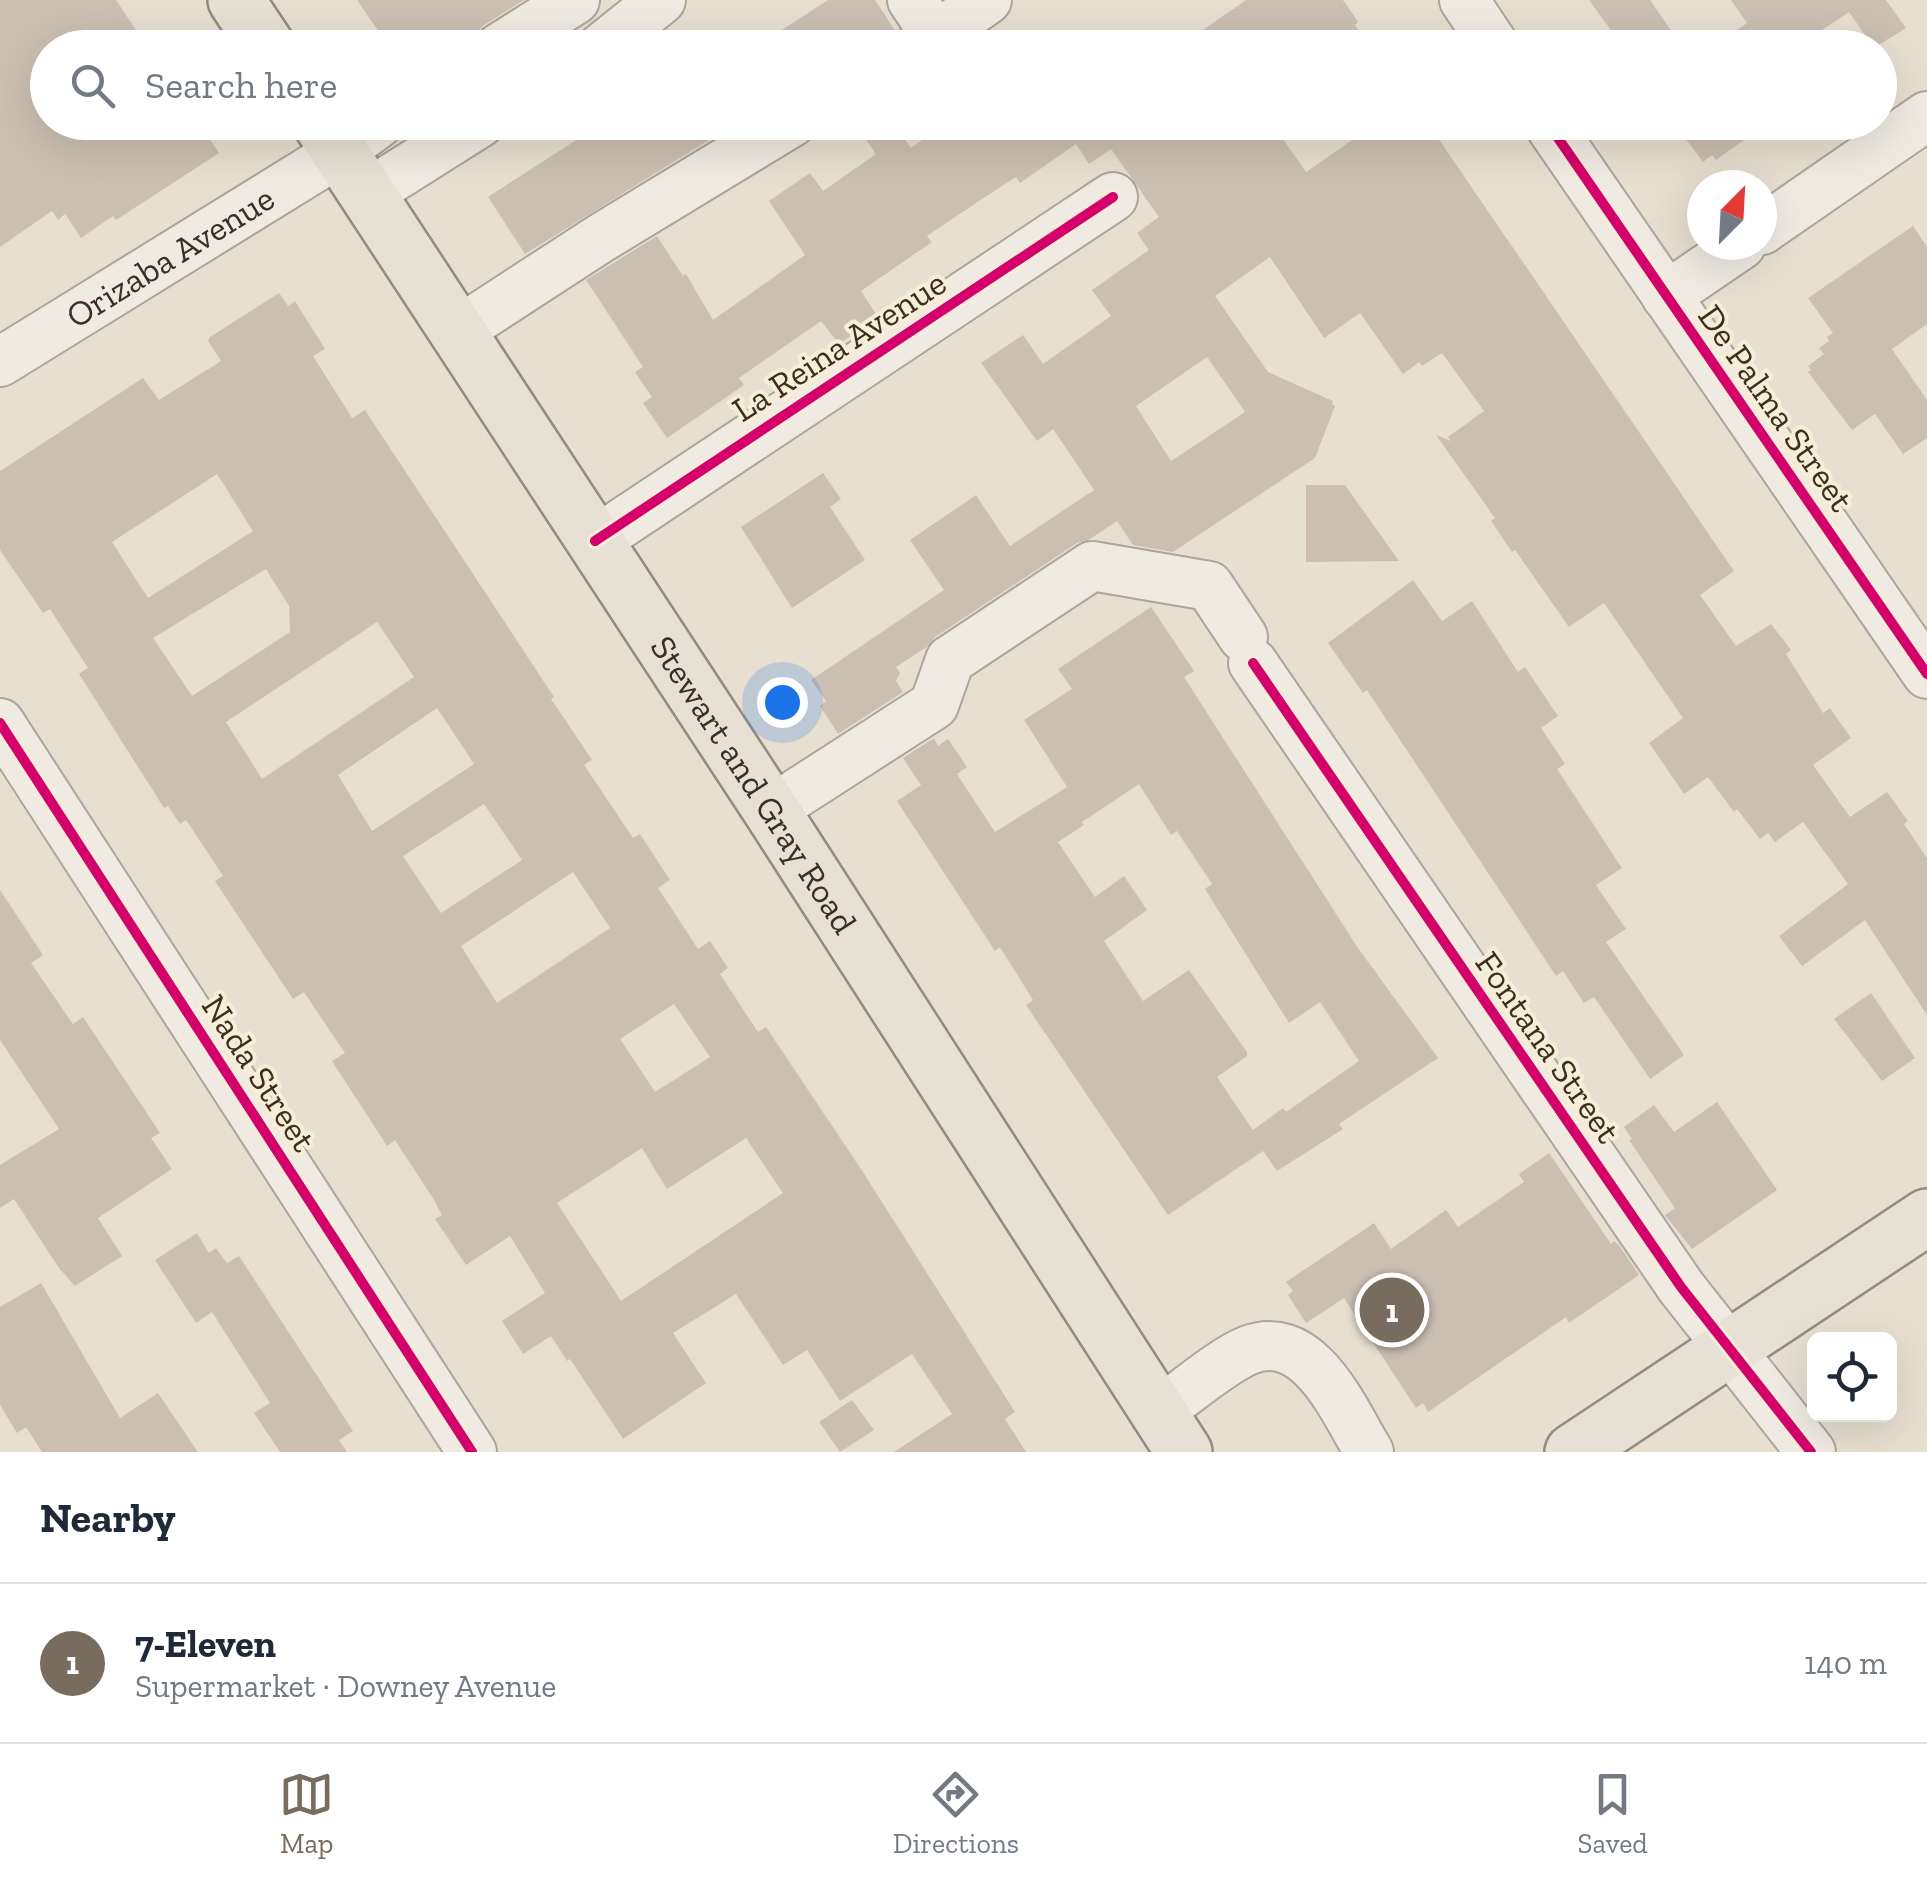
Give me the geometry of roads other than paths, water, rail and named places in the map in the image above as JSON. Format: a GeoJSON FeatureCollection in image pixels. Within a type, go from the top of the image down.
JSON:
{"type":"FeatureCollection","features":[{"type":"Feature","properties":{"kind":"main road"},"geometry":{"type":"LineString","coordinates":[[236,0],[256,30]]}},
{"type":"Feature","properties":{"kind":"main road","name":"Stewart and Gray Road"},"geometry":{"type":"LineString","coordinates":[[352,148],[458,331],[772,810],[1171,1432]]}},
{"type":"Feature","properties":{"kind":"main road"},"geometry":{"type":"LineString","coordinates":[[1573,1452],[1927,1217]]}},
{"type":"Feature","properties":{"kind":"street"},"geometry":{"type":"LineString","coordinates":[[528,30],[575,0]]}},
{"type":"Feature","properties":{"kind":"street"},"geometry":{"type":"LineString","coordinates":[[624,30],[661,0]]}},
{"type":"Feature","properties":{"kind":"street"},"geometry":{"type":"LineString","coordinates":[[922,28],[987,0]]}},
{"type":"Feature","properties":{"kind":"street"},"geometry":{"type":"LineString","coordinates":[[1464,0],[1484,30]]}},
{"type":"Feature","properties":{"kind":"street"},"geometry":{"type":"LineString","coordinates":[[1897,137],[1927,116]]}},
{"type":"Feature","properties":{"kind":"street","name":"Orizaba Avenue"},"geometry":{"type":"LineString","coordinates":[[0,362],[352,148],[392,140]]}},
{"type":"Feature","properties":{"kind":"street"},"geometry":{"type":"LineString","coordinates":[[458,331],[762,140]]}},
{"type":"Feature","properties":{"kind":"street","name":"De Palma Street"},"geometry":{"type":"LineString","coordinates":[[1560,140],[1927,674]]}},
{"type":"Feature","properties":{"kind":"street"},"geometry":{"type":"LineString","coordinates":[[1777,220],[1892,140]]}},
{"type":"Feature","properties":{"kind":"street","name":"La Reina Avenue"},"geometry":{"type":"LineString","coordinates":[[594,541],[1113,198]]}},
{"type":"Feature","properties":{"kind":"street"},"geometry":{"type":"LineString","coordinates":[[1666,296],[1718,260]]}},
{"type":"Feature","properties":{"kind":"street","name":"Fontana Street"},"geometry":{"type":"LineString","coordinates":[[772,810],[934,705],[950,660],[1092,566],[1209,586],[1248,650],[1616,1194],[1681,1287],[1811,1452]]}},
{"type":"Feature","properties":{"kind":"street","name":"Nada Street"},"geometry":{"type":"LineString","coordinates":[[0,723],[472,1452]]}},
{"type":"Feature","properties":{"kind":"street"},"geometry":{"type":"LineString","coordinates":[[1171,1432],[1248,1351],[1273,1345],[1297,1353],[1322,1376],[1368,1452]]}},
{"type":"Feature","properties":{"kind":"place","name":"7-Eleven"},"geometry":{"type":"Point","coordinates":[1392,1310]}}]}
